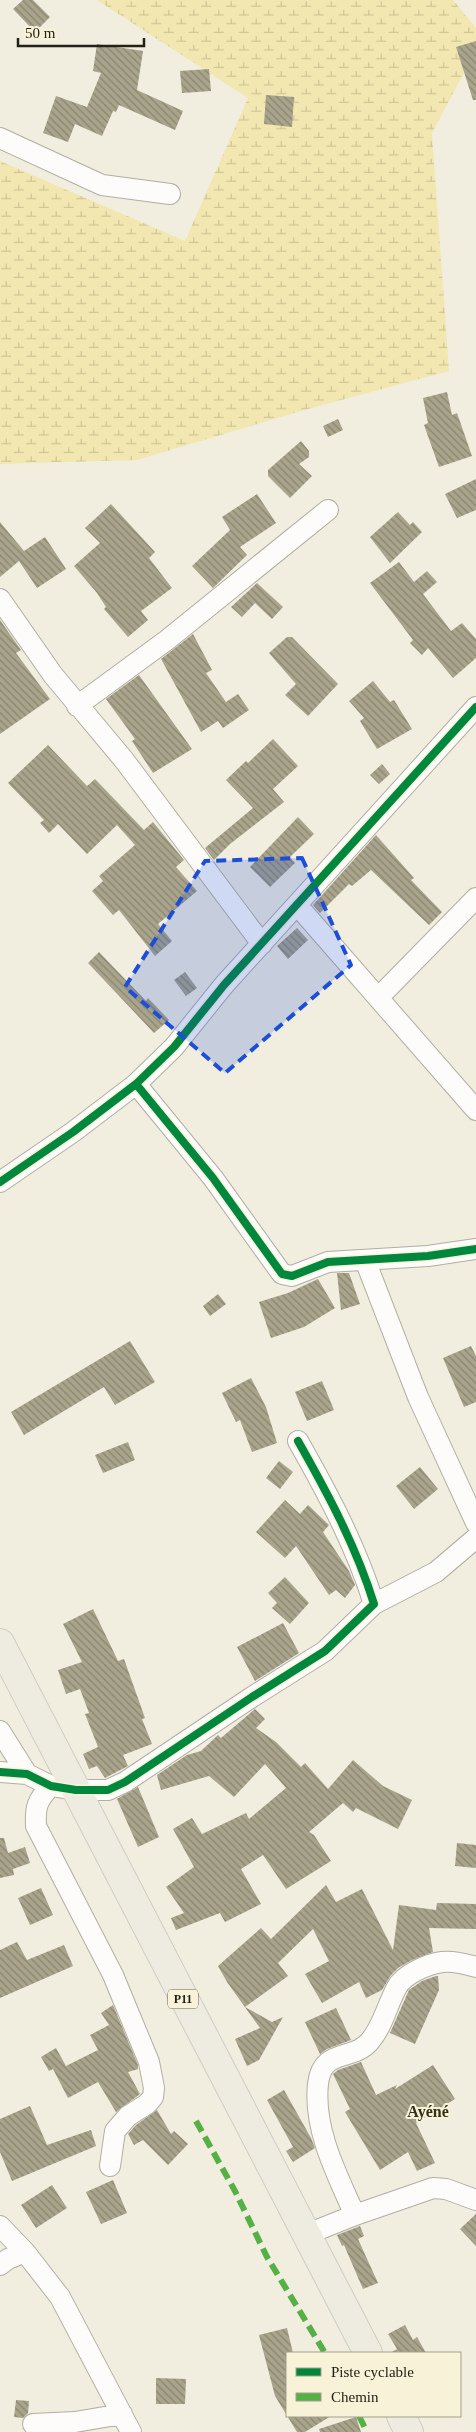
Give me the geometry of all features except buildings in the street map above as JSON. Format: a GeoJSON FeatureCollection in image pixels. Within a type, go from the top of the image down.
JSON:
{"type":"FeatureCollection","features":[{"type":"Feature","properties":{"kind":"main road","name":"P11"},"geometry":{"type":"LineString","coordinates":[[0,1644],[63,1788],[367,2352]]}},
{"type":"Feature","properties":{"kind":"main road"},"geometry":{"type":"LineString","coordinates":[[402,2417],[409,2432]]}},
{"type":"Feature","properties":{"kind":"street"},"geometry":{"type":"LineString","coordinates":[[0,138],[102,185],[170,194]]}},
{"type":"Feature","properties":{"kind":"street"},"geometry":{"type":"LineString","coordinates":[[77,706],[186,625],[328,510]]}},
{"type":"Feature","properties":{"kind":"street"},"geometry":{"type":"LineString","coordinates":[[0,599],[77,706],[124,760],[262,944]]}},
{"type":"Feature","properties":{"kind":"street"},"geometry":{"type":"LineString","coordinates":[[0,1182],[73,1132],[136,1084],[174,1047],[262,944],[475,710]]}},
{"type":"Feature","properties":{"kind":"street"},"geometry":{"type":"LineString","coordinates":[[378,998],[476,898]]}},
{"type":"Feature","properties":{"kind":"street"},"geometry":{"type":"LineString","coordinates":[[297,905],[476,1110]]}},
{"type":"Feature","properties":{"kind":"street"},"geometry":{"type":"LineString","coordinates":[[136,1084],[213,1178],[282,1274],[292,1276],[328,1262],[428,1256],[476,1249]]}},
{"type":"Feature","properties":{"kind":"street"},"geometry":{"type":"LineString","coordinates":[[365,1260],[418,1397],[476,1523]]}},
{"type":"Feature","properties":{"kind":"street"},"geometry":{"type":"LineString","coordinates":[[298,1441],[337,1508],[364,1572],[374,1604]]}},
{"type":"Feature","properties":{"kind":"street"},"geometry":{"type":"LineString","coordinates":[[0,1772],[27,1774],[63,1788],[108,1790],[125,1782],[252,1697],[325,1651],[374,1604],[436,1572],[476,1538]]}},
{"type":"Feature","properties":{"kind":"street"},"geometry":{"type":"LineString","coordinates":[[0,1731],[27,1774]]}},
{"type":"Feature","properties":{"kind":"street"},"geometry":{"type":"LineString","coordinates":[[63,1788],[38,1799],[35,1808],[36,1826],[113,1975],[149,2062],[154,2088],[153,2097],[147,2104],[128,2116],[115,2131],[110,2166]]}},
{"type":"Feature","properties":{"kind":"street"},"geometry":{"type":"LineString","coordinates":[[355,2215],[328,2149],[318,2108],[318,2083],[324,2066],[333,2057],[358,2049],[369,2043],[380,2027],[398,1985],[410,1974],[442,1962],[476,1967]]}},
{"type":"Feature","properties":{"kind":"street"},"geometry":{"type":"LineString","coordinates":[[305,2235],[355,2215],[433,2188],[446,2190],[476,2200]]}},
{"type":"Feature","properties":{"kind":"street"},"geometry":{"type":"LineString","coordinates":[[0,2226],[25,2252],[60,2297],[131,2432]]}},
{"type":"Feature","properties":{"kind":"street"},"geometry":{"type":"LineString","coordinates":[[0,2265],[8,2258],[25,2252]]}},
{"type":"Feature","properties":{"kind":"street"},"geometry":{"type":"LineString","coordinates":[[33,2424],[75,2422],[122,2414]]}},
{"type":"Feature","properties":{"kind":"highlighted area"},"geometry":{"type":"Polygon","coordinates":[[[302,858],[351,965],[225,1073],[125,987],[205,861],[302,858]]]}},
{"type":"Feature","properties":{"kind":"green space"},"geometry":{"type":"Polygon","coordinates":[[[97,0],[453,0],[476,28],[476,50],[432,133],[449,371],[308,409],[137,460],[0,464],[0,161],[185,241],[248,98],[97,0]]]}},
{"type":"Feature","properties":{"kind":"marked path"},"geometry":{"type":"LineString","coordinates":[[196,2121],[235,2191],[267,2257],[324,2352]]}},
{"type":"Feature","properties":{"kind":"marked path"},"geometry":{"type":"LineString","coordinates":[[360,2417],[367,2432]]}},
{"type":"Feature","properties":{"kind":"cycle path"},"geometry":{"type":"LineString","coordinates":[[0,1182],[73,1132],[136,1084],[174,1047],[224,985],[476,707]]}},
{"type":"Feature","properties":{"kind":"cycle path"},"geometry":{"type":"LineString","coordinates":[[136,1084],[213,1178],[282,1274],[292,1276],[328,1262],[428,1256],[476,1249]]}},
{"type":"Feature","properties":{"kind":"cycle path"},"geometry":{"type":"LineString","coordinates":[[0,1772],[27,1774],[51,1786],[76,1790],[108,1790],[125,1782],[252,1697],[325,1651],[374,1604],[359,1562],[341,1521],[298,1441]]}},
{"type":"Feature","properties":{"kind":"district","name":"Ayéné"},"geometry":{"type":"Point","coordinates":[428,2111]}}]}
